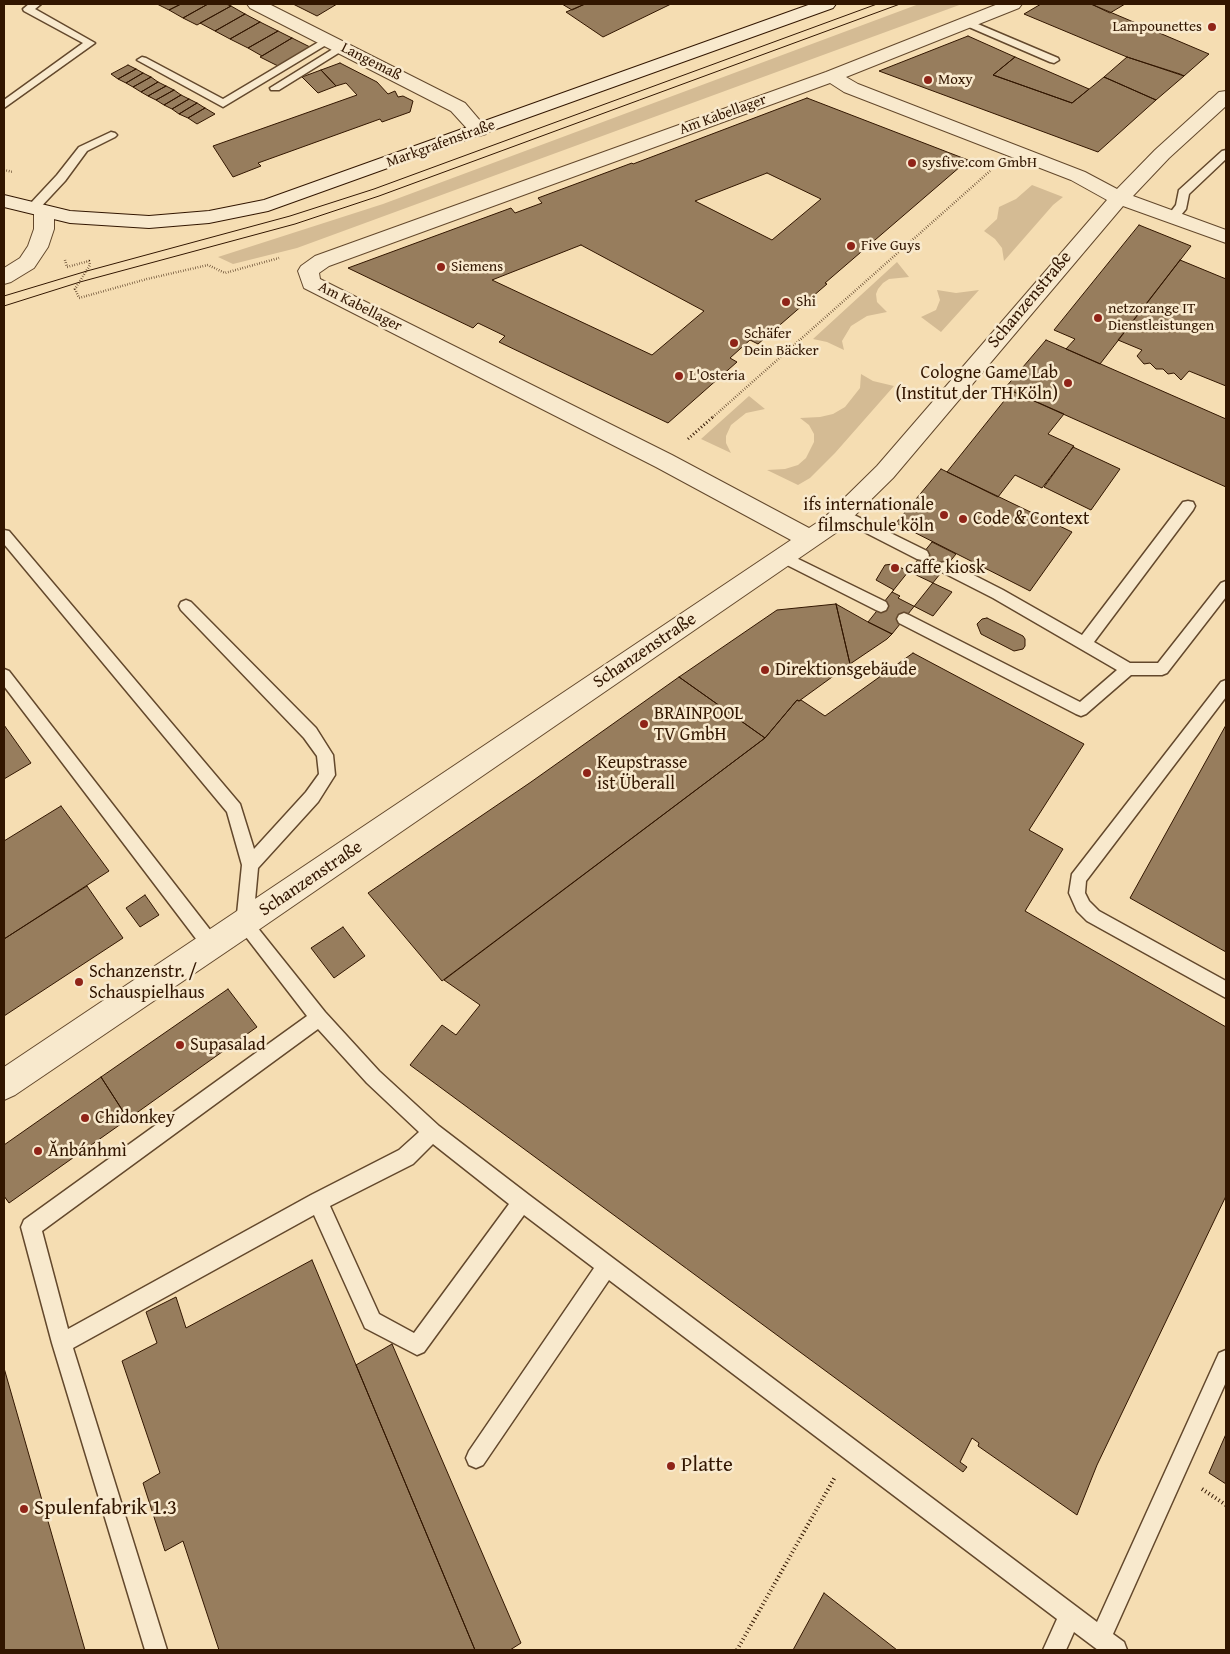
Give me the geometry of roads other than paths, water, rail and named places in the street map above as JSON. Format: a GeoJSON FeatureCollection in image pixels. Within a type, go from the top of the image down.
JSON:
{"type":"FeatureCollection","features":[{"type":"Feature","properties":{"kind":"street","name":"Langemaß"},"geometry":{"type":"LineString","coordinates":[[256,4],[458,107],[480,130]]}},
{"type":"Feature","properties":{"kind":"street","name":"Markgrafenstraße"},"geometry":{"type":"LineString","coordinates":[[4,200],[38,210],[93,220],[149,222],[209,217],[276,202],[827,4]]}},
{"type":"Feature","properties":{"kind":"street","name":"Am Kabellager"},"geometry":{"type":"LineString","coordinates":[[810,539],[664,461],[312,283],[308,271],[322,261],[832,76],[1013,4]]}},
{"type":"Feature","properties":{"kind":"street"},"geometry":{"type":"LineString","coordinates":[[832,76],[851,88],[1078,176],[1119,198],[1226,237]]}},
{"type":"Feature","properties":{"kind":"street","name":"Schanzenstraße"},"geometry":{"type":"LineString","coordinates":[[4,1085],[212,946],[832,524],[885,472],[1119,198],[1162,154],[1226,96]]}},
{"type":"Feature","properties":{"kind":"street"},"geometry":{"type":"LineString","coordinates":[[4,277],[27,263],[38,247],[44,229],[38,210]]}},
{"type":"Feature","properties":{"kind":"lane"},"geometry":{"type":"LineString","coordinates":[[4,105],[90,43],[28,9],[36,4]]}},
{"type":"Feature","properties":{"kind":"lane"},"geometry":{"type":"LineString","coordinates":[[972,20],[1058,57]]}},
{"type":"Feature","properties":{"kind":"lane"},"geometry":{"type":"LineString","coordinates":[[142,60],[223,104],[334,43]]}},
{"type":"Feature","properties":{"kind":"lane"},"geometry":{"type":"LineString","coordinates":[[275,88],[334,43]]}},
{"type":"Feature","properties":{"kind":"lane"},"geometry":{"type":"LineString","coordinates":[[38,210],[84,149],[112,135]]}},
{"type":"Feature","properties":{"kind":"lane"},"geometry":{"type":"LineString","coordinates":[[1172,218],[1182,206],[1183,193],[1226,152]]}},
{"type":"Feature","properties":{"kind":"lane"},"geometry":{"type":"LineString","coordinates":[[1084,644],[1188,506]]}},
{"type":"Feature","properties":{"kind":"lane"},"geometry":{"type":"LineString","coordinates":[[842,514],[922,555]]}},
{"type":"Feature","properties":{"kind":"lane"},"geometry":{"type":"LineString","coordinates":[[4,535],[234,809],[250,865],[244,924],[319,1018],[373,1077],[432,1132],[522,1202],[1108,1644],[1177,1471],[1226,1360]]}},
{"type":"Feature","properties":{"kind":"lane"},"geometry":{"type":"LineString","coordinates":[[784,556],[880,606]]}},
{"type":"Feature","properties":{"kind":"lane"},"geometry":{"type":"LineString","coordinates":[[945,567],[1128,669],[1162,669],[1226,587]]}},
{"type":"Feature","properties":{"kind":"lane"},"geometry":{"type":"LineString","coordinates":[[186,606],[310,733],[325,755],[327,775],[312,797],[250,865]]}},
{"type":"Feature","properties":{"kind":"lane"},"geometry":{"type":"LineString","coordinates":[[904,619],[1080,710],[1128,669]]}},
{"type":"Feature","properties":{"kind":"lane"},"geometry":{"type":"LineString","coordinates":[[4,675],[212,946]]}},
{"type":"Feature","properties":{"kind":"lane"},"geometry":{"type":"LineString","coordinates":[[1226,686],[1078,879],[1076,892],[1083,906],[1093,916],[1226,990]]}},
{"type":"Feature","properties":{"kind":"lane"},"geometry":{"type":"LineString","coordinates":[[156,1650],[62,1343],[31,1226],[319,1018]]}},
{"type":"Feature","properties":{"kind":"lane"},"geometry":{"type":"LineString","coordinates":[[62,1343],[318,1202],[406,1157],[432,1132]]}},
{"type":"Feature","properties":{"kind":"lane"},"geometry":{"type":"LineString","coordinates":[[318,1202],[372,1321],[417,1345],[522,1202]]}},
{"type":"Feature","properties":{"kind":"lane"},"geometry":{"type":"LineString","coordinates":[[476,1458],[607,1266]]}},
{"type":"Feature","properties":{"kind":"lane"},"geometry":{"type":"LineString","coordinates":[[1054,1650],[1070,1617]]}},
{"type":"Feature","properties":{"kind":"tram line"},"geometry":{"type":"LineString","coordinates":[[4,296],[87,271],[290,216],[374,189],[877,4]]}},
{"type":"Feature","properties":{"kind":"tram line"},"geometry":{"type":"LineString","coordinates":[[4,306],[80,282],[295,224],[379,196],[900,4]]}},
{"type":"Feature","properties":{"kind":"place","name":"Lampounettes"},"geometry":{"type":"Point","coordinates":[1212,27]}},
{"type":"Feature","properties":{"kind":"place","name":"Moxy"},"geometry":{"type":"Point","coordinates":[928,80]}},
{"type":"Feature","properties":{"kind":"place","name":"sysfive.com GmbH"},"geometry":{"type":"Point","coordinates":[912,163]}},
{"type":"Feature","properties":{"kind":"place","name":"Five Guys"},"geometry":{"type":"Point","coordinates":[851,246]}},
{"type":"Feature","properties":{"kind":"place","name":"Siemens"},"geometry":{"type":"Point","coordinates":[441,267]}},
{"type":"Feature","properties":{"kind":"place","name":"Shi"},"geometry":{"type":"Point","coordinates":[786,302]}},
{"type":"Feature","properties":{"kind":"place","name":"netzorange IT Dienstleistungen"},"geometry":{"type":"Point","coordinates":[1098,318]}},
{"type":"Feature","properties":{"kind":"place","name":"Schäfer Dein Bäcker"},"geometry":{"type":"Point","coordinates":[734,343]}},
{"type":"Feature","properties":{"kind":"place","name":"L'Osteria"},"geometry":{"type":"Point","coordinates":[679,376]}},
{"type":"Feature","properties":{"kind":"place","name":"Cologne Game Lab (Institut der TH Köln)"},"geometry":{"type":"Point","coordinates":[1068,383]}},
{"type":"Feature","properties":{"kind":"place","name":"ifs internationale filmschule köln"},"geometry":{"type":"Point","coordinates":[944,515]}},
{"type":"Feature","properties":{"kind":"place","name":"Code & Context"},"geometry":{"type":"Point","coordinates":[963,519]}},
{"type":"Feature","properties":{"kind":"place","name":"caffe kiosk"},"geometry":{"type":"Point","coordinates":[895,568]}},
{"type":"Feature","properties":{"kind":"place","name":"Direktionsgebäude"},"geometry":{"type":"Point","coordinates":[765,670]}},
{"type":"Feature","properties":{"kind":"place","name":"BRAINPOOL TV GmbH"},"geometry":{"type":"Point","coordinates":[644,724]}},
{"type":"Feature","properties":{"kind":"place","name":"Keupstrasse ist Überall"},"geometry":{"type":"Point","coordinates":[587,773]}},
{"type":"Feature","properties":{"kind":"place","name":"Schanzenstr. / Schauspielhaus"},"geometry":{"type":"Point","coordinates":[79,982]}},
{"type":"Feature","properties":{"kind":"place","name":"Supasalad"},"geometry":{"type":"Point","coordinates":[180,1045]}},
{"type":"Feature","properties":{"kind":"place","name":"Chidonkey"},"geometry":{"type":"Point","coordinates":[85,1118]}},
{"type":"Feature","properties":{"kind":"place","name":"Ănbánhmì"},"geometry":{"type":"Point","coordinates":[38,1151]}},
{"type":"Feature","properties":{"kind":"place","name":"Platte"},"geometry":{"type":"Point","coordinates":[671,1466]}},
{"type":"Feature","properties":{"kind":"place","name":"Spulenfabrik 1.3"},"geometry":{"type":"Point","coordinates":[24,1509]}}]}
